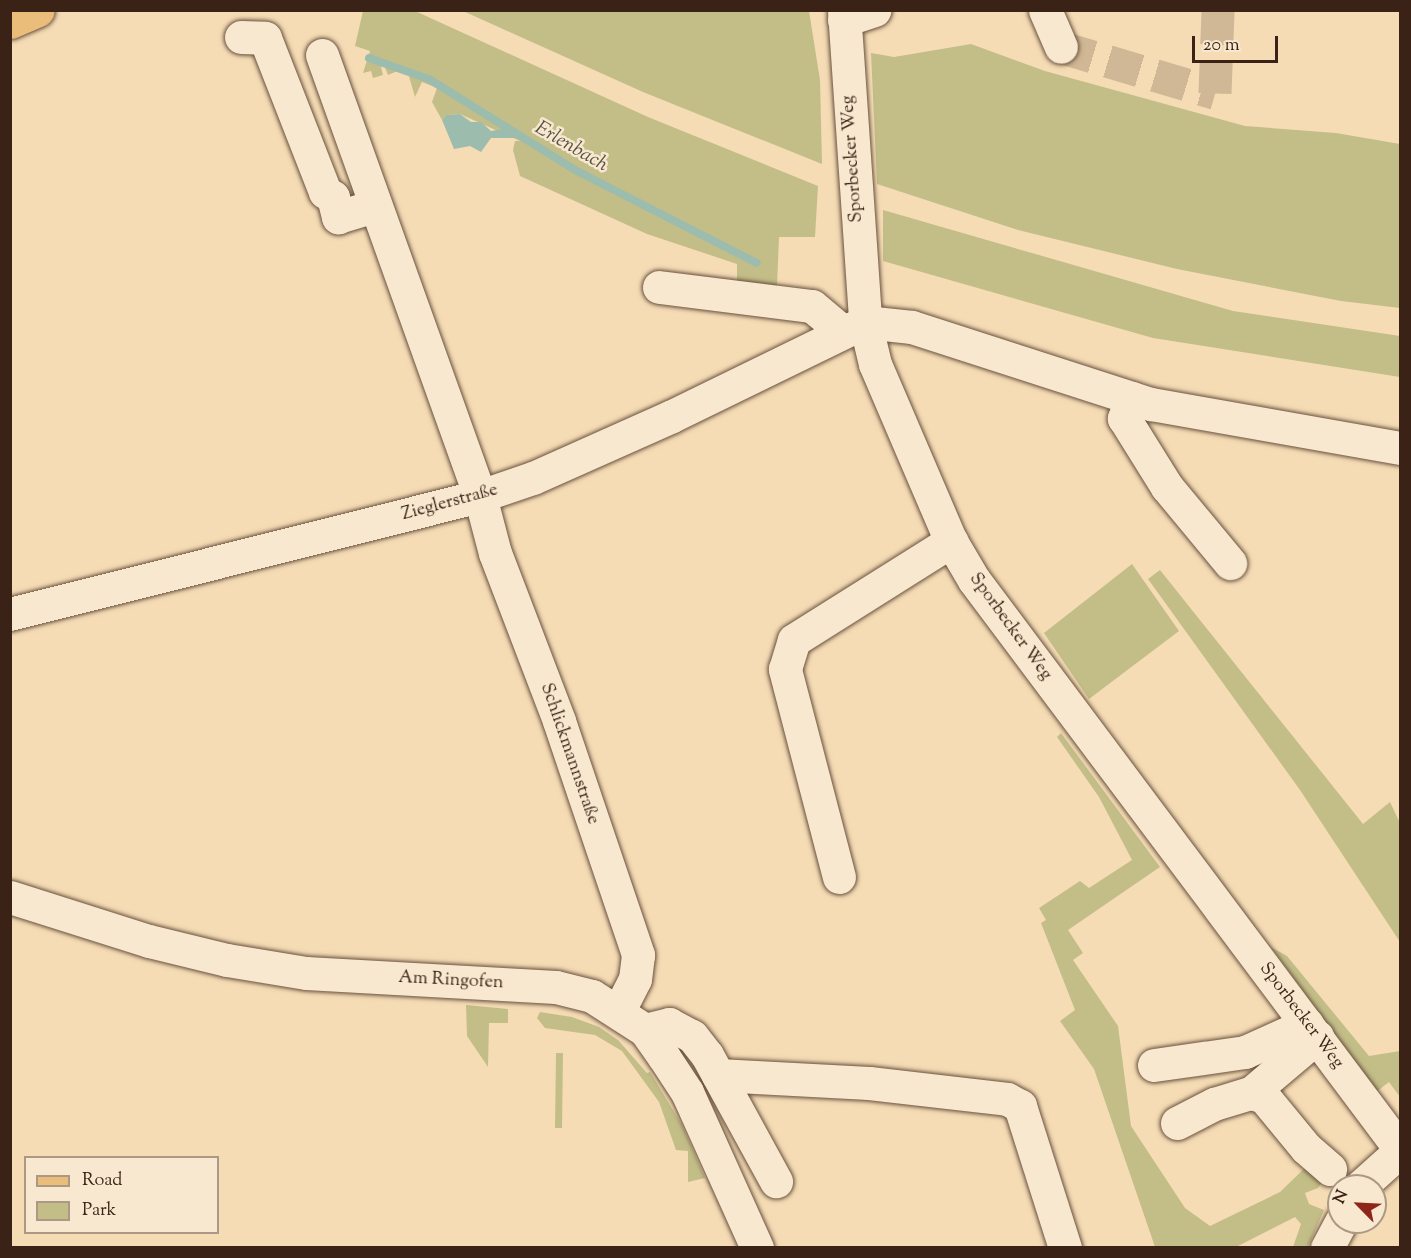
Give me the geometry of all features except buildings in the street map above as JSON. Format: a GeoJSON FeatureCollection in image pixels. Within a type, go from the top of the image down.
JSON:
{"type":"FeatureCollection","features":[{"type":"Feature","properties":{"kind":"main road"},"geometry":{"type":"LineString","coordinates":[[10,22],[38,10]]}},
{"type":"Feature","properties":{"kind":"street"},"geometry":{"type":"LineString","coordinates":[[1045,10],[1061,47]]}},
{"type":"Feature","properties":{"kind":"street","name":"Sporbecker Weg"},"geometry":{"type":"LineString","coordinates":[[854,14],[854,327],[882,382],[951,541],[974,580],[1401,1150]]}},
{"type":"Feature","properties":{"kind":"street"},"geometry":{"type":"LineString","coordinates":[[241,37],[265,38],[325,192],[333,197],[339,217],[375,206]]}},
{"type":"Feature","properties":{"kind":"street","name":"Schlickmannstraße"},"geometry":{"type":"LineString","coordinates":[[322,55],[480,496],[495,554],[559,721],[638,955],[632,1021]]}},
{"type":"Feature","properties":{"kind":"street"},"geometry":{"type":"LineString","coordinates":[[659,287],[812,306],[854,327],[912,327],[1132,398],[1401,448]]}},
{"type":"Feature","properties":{"kind":"street","name":"Zieglerstraße"},"geometry":{"type":"LineString","coordinates":[[10,614],[480,496],[533,478],[672,416],[854,327]]}},
{"type":"Feature","properties":{"kind":"street"},"geometry":{"type":"LineString","coordinates":[[1132,398],[1124,418],[1167,487],[1230,564]]}},
{"type":"Feature","properties":{"kind":"street"},"geometry":{"type":"LineString","coordinates":[[839,877],[785,669],[794,639],[951,541]]}},
{"type":"Feature","properties":{"kind":"street","name":"Am Ringofen"},"geometry":{"type":"LineString","coordinates":[[10,897],[149,940],[226,960],[306,973],[556,987],[592,996],[632,1021],[687,1092],[757,1248]]}},
{"type":"Feature","properties":{"kind":"street"},"geometry":{"type":"LineString","coordinates":[[632,1021],[669,1024],[682,1029],[707,1055],[776,1181]]}},
{"type":"Feature","properties":{"kind":"street"},"geometry":{"type":"LineString","coordinates":[[1154,1065],[1245,1052],[1312,1030]]}},
{"type":"Feature","properties":{"kind":"street"},"geometry":{"type":"LineString","coordinates":[[1177,1123],[1214,1104],[1251,1093],[1312,1030]]}},
{"type":"Feature","properties":{"kind":"street"},"geometry":{"type":"LineString","coordinates":[[718,1075],[869,1083],[1007,1099],[1020,1106],[1065,1248]]}},
{"type":"Feature","properties":{"kind":"street"},"geometry":{"type":"LineString","coordinates":[[1251,1093],[1264,1097],[1306,1148],[1330,1169]]}},
{"type":"Feature","properties":{"kind":"street"},"geometry":{"type":"LineString","coordinates":[[1374,1174],[1401,1150]]}},
{"type":"Feature","properties":{"kind":"street"},"geometry":{"type":"LineString","coordinates":[[1327,1248],[1335,1234]]}},
{"type":"Feature","properties":{"kind":"green space"},"geometry":{"type":"Polygon","coordinates":[[[363,11],[415,11],[648,117],[818,186],[815,237],[779,237],[777,286],[737,281],[737,264],[647,234],[520,176],[513,150],[515,141],[520,141],[460,114],[446,115],[442,120],[432,102],[437,88],[422,82],[415,97],[408,73],[400,70],[388,75],[384,65],[381,67],[383,75],[373,78],[371,71],[363,73],[370,51],[355,46],[363,11]]]}},
{"type":"Feature","properties":{"kind":"green space"},"geometry":{"type":"Polygon","coordinates":[[[463,11],[809,11],[820,80],[822,164],[643,92],[463,11]]]}},
{"type":"Feature","properties":{"kind":"green space"},"geometry":{"type":"Polygon","coordinates":[[[971,44],[1045,71],[1245,126],[1336,133],[1400,144],[1400,308],[1341,301],[1177,269],[1018,230],[877,184],[871,53],[894,57],[971,44]]]}},
{"type":"Feature","properties":{"kind":"green space"},"geometry":{"type":"Polygon","coordinates":[[[883,210],[1233,311],[1400,336],[1400,377],[1153,338],[883,261],[883,210]]]}},
{"type":"Feature","properties":{"kind":"green space"},"geometry":{"type":"Polygon","coordinates":[[[1132,564],[1179,631],[1089,699],[1044,633],[1132,564]]]}},
{"type":"Feature","properties":{"kind":"green space"},"geometry":{"type":"Polygon","coordinates":[[[1160,570],[1363,824],[1390,802],[1400,823],[1400,942],[1300,790],[1148,579],[1160,570]]]}},
{"type":"Feature","properties":{"kind":"green space"},"geometry":{"type":"Polygon","coordinates":[[[1061,733],[1160,867],[1068,930],[1083,953],[1073,960],[1118,1026],[1131,1126],[1185,1208],[1210,1226],[1280,1192],[1311,1162],[1327,1175],[1318,1188],[1305,1193],[1309,1204],[1324,1210],[1308,1247],[1293,1247],[1301,1224],[1295,1217],[1236,1247],[1155,1247],[1094,1069],[1060,1021],[1075,1010],[1041,923],[1046,920],[1039,908],[1080,881],[1089,888],[1132,860],[1099,797],[1057,737],[1061,733]]]}},
{"type":"Feature","properties":{"kind":"green space"},"geometry":{"type":"Polygon","coordinates":[[[1271,947],[1287,956],[1369,1056],[1400,1051],[1400,1097],[1389,1082],[1376,1092],[1271,947]]]}},
{"type":"Feature","properties":{"kind":"green space"},"geometry":{"type":"Polygon","coordinates":[[[466,1005],[508,1009],[508,1023],[489,1023],[488,1067],[467,1036],[466,1005]]]}},
{"type":"Feature","properties":{"kind":"green space"},"geometry":{"type":"Polygon","coordinates":[[[540,1012],[572,1017],[599,1027],[618,1040],[647,1073],[650,1072],[682,1125],[705,1178],[688,1182],[688,1151],[676,1150],[659,1102],[622,1051],[595,1035],[545,1028],[537,1018],[540,1012]]]}},
{"type":"Feature","properties":{"kind":"green space"},"geometry":{"type":"Polygon","coordinates":[[[556,1053],[563,1053],[562,1128],[555,1128],[556,1053]]]}},
{"type":"Feature","properties":{"kind":"shaded area"},"geometry":{"type":"Polygon","coordinates":[[[460,114],[471,122],[481,122],[491,131],[502,129],[522,138],[491,138],[481,152],[470,146],[454,149],[442,120],[446,115],[460,114]]]}},
{"type":"Feature","properties":{"kind":"waterway","name":"Erlenbach"},"geometry":{"type":"LineString","coordinates":[[369,58],[429,79],[575,170],[757,263]]}},
{"type":"Feature","properties":{"kind":"tunnel"},"geometry":{"type":"LineString","coordinates":[[1061,47],[1215,93],[1218,10]]}}]}
